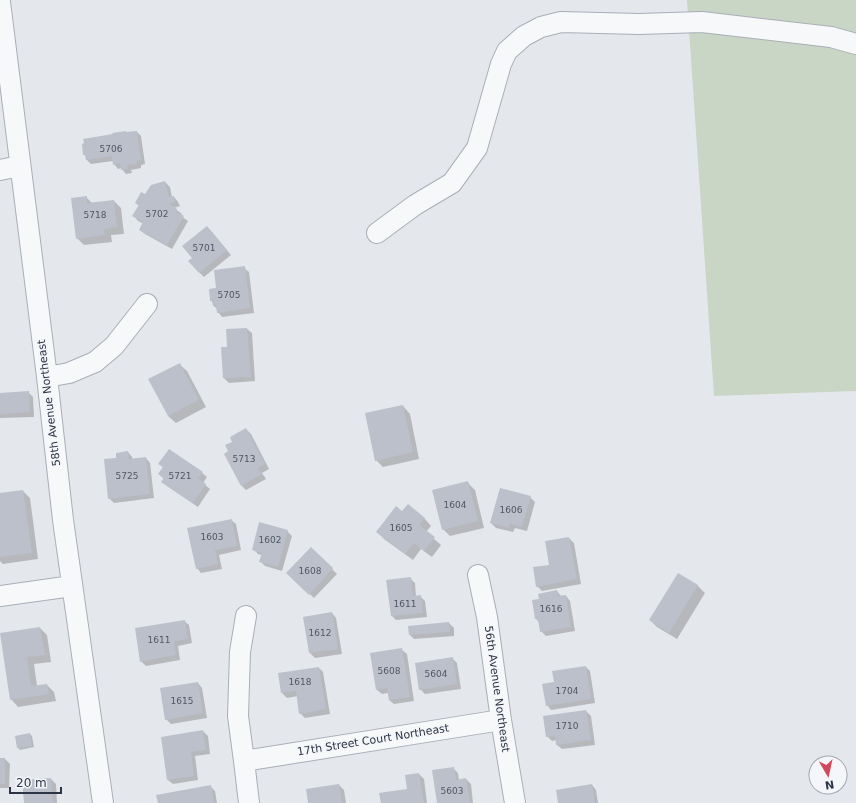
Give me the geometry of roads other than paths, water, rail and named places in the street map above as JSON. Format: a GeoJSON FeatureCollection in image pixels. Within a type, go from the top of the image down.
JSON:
{"type":"FeatureCollection","features":[{"type":"Feature","properties":{"kind":"street","name":"58th Avenue Northeast"},"geometry":{"type":"LineString","coordinates":[[0,2],[47,377],[63,520],[103,803]]}},
{"type":"Feature","properties":{"kind":"street"},"geometry":{"type":"LineString","coordinates":[[377,233],[415,204],[452,183],[477,148],[501,64],[507,51],[524,36],[541,27],[561,22],[639,24],[702,22],[831,37],[856,44]]}},
{"type":"Feature","properties":{"kind":"street"},"geometry":{"type":"LineString","coordinates":[[0,170],[20,166]]}},
{"type":"Feature","properties":{"kind":"street"},"geometry":{"type":"LineString","coordinates":[[47,377],[69,373],[95,362],[114,346],[147,304]]}},
{"type":"Feature","properties":{"kind":"street","name":"56th Avenue Northeast"},"geometry":{"type":"LineString","coordinates":[[478,575],[487,617],[501,720],[515,803]]}},
{"type":"Feature","properties":{"kind":"street"},"geometry":{"type":"LineString","coordinates":[[0,596],[72,586]]}},
{"type":"Feature","properties":{"kind":"street"},"geometry":{"type":"LineString","coordinates":[[246,616],[240,652],[238,716],[249,803]]}},
{"type":"Feature","properties":{"kind":"street","name":"17th Street Court Northeast"},"geometry":{"type":"LineString","coordinates":[[244,760],[501,720]]}}]}
